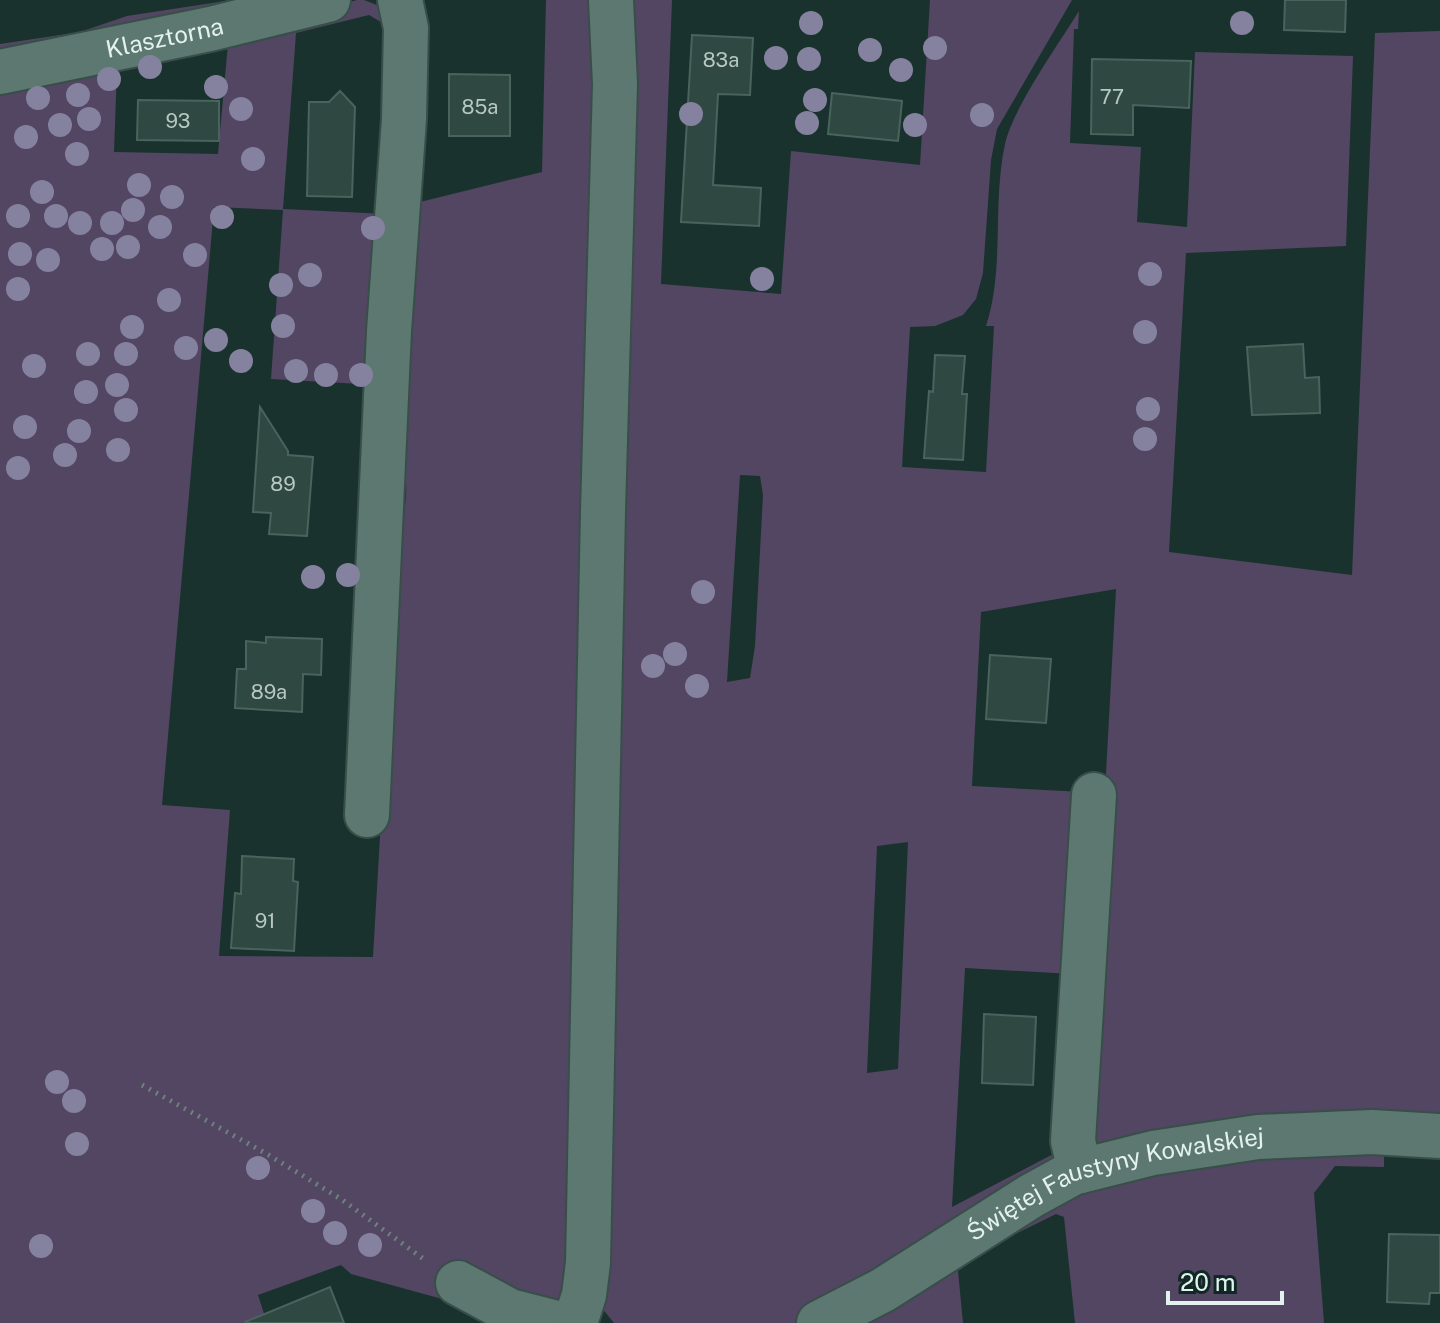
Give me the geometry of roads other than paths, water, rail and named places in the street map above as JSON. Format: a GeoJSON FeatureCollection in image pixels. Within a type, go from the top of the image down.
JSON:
{"type":"FeatureCollection","features":[{"type":"Feature","properties":{"kind":"street","name":"Klasztorna"},"geometry":{"type":"LineString","coordinates":[[0,72],[210,29],[328,0]]}},
{"type":"Feature","properties":{"kind":"street"},"geometry":{"type":"LineString","coordinates":[[367,815],[389,331],[405,92],[406,28],[400,0]]}},
{"type":"Feature","properties":{"kind":"street"},"geometry":{"type":"LineString","coordinates":[[575,1323],[584,1295],[588,1263],[604,448],[615,84],[611,0]]}},
{"type":"Feature","properties":{"kind":"street"},"geometry":{"type":"LineString","coordinates":[[1080,1171],[1073,1141],[1094,795]]}},
{"type":"Feature","properties":{"kind":"street","name":"Świętej Faustyny Kowalskiej"},"geometry":{"type":"LineString","coordinates":[[819,1323],[883,1290],[1031,1196],[1080,1171],[1153,1153],[1258,1137],[1372,1132],[1440,1136]]}},
{"type":"Feature","properties":{"kind":"street"},"geometry":{"type":"LineString","coordinates":[[458,1283],[489,1314],[521,1315],[557,1323]]}}]}
